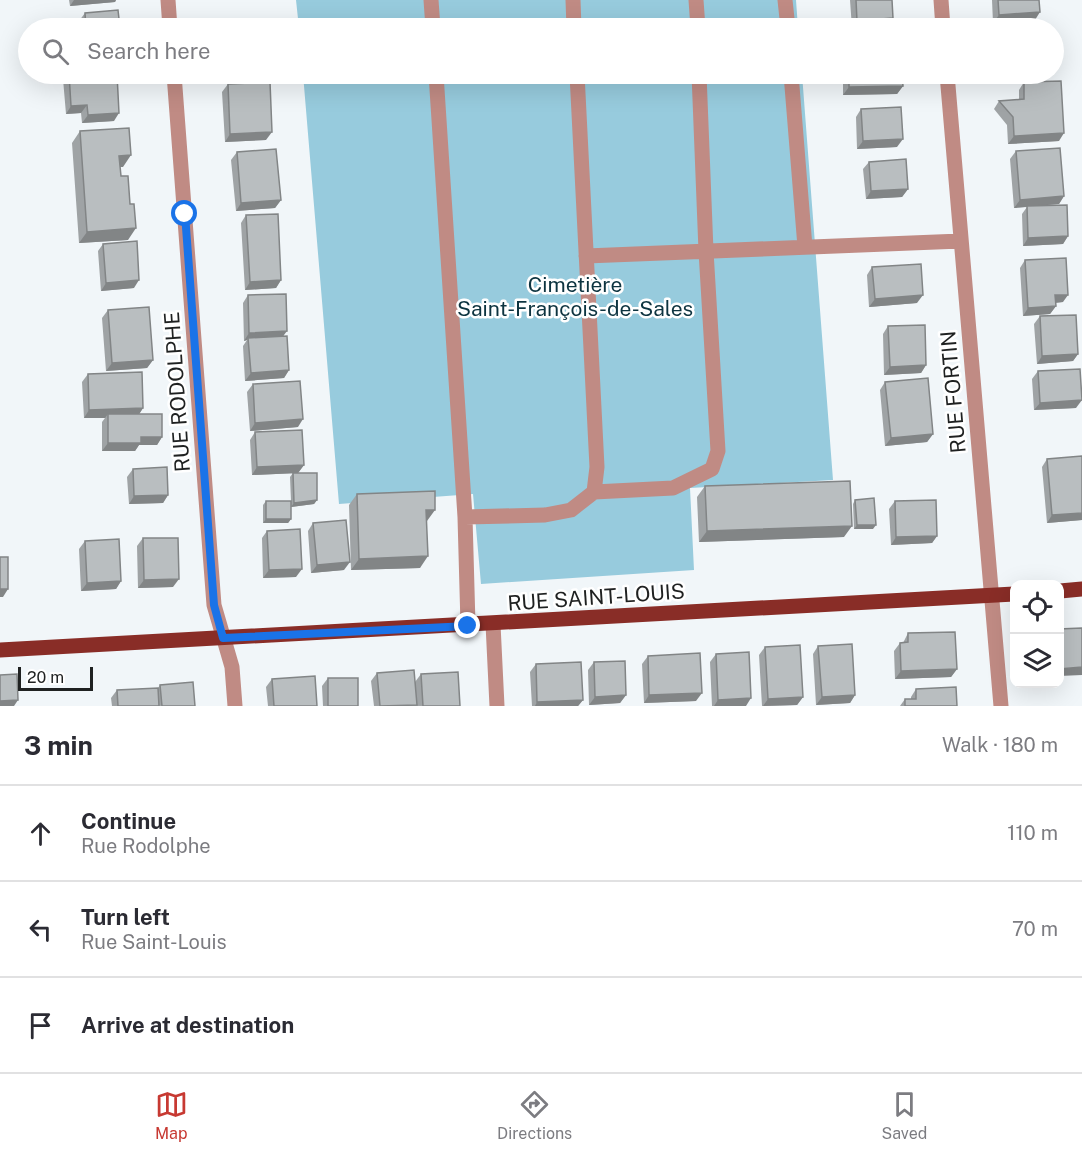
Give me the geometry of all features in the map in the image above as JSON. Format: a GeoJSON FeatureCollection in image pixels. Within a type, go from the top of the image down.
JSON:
{"type":"FeatureCollection","features":[{"type":"Feature","properties":{"kind":"main road"},"geometry":{"type":"LineString","coordinates":[[1064,591],[1082,589]]}},
{"type":"Feature","properties":{"kind":"main road","name":"RUE SAINT-LOUIS"},"geometry":{"type":"LineString","coordinates":[[0,650],[1010,594]]}},
{"type":"Feature","properties":{"kind":"street"},"geometry":{"type":"LineString","coordinates":[[168,0],[169,18]]}},
{"type":"Feature","properties":{"kind":"street"},"geometry":{"type":"LineString","coordinates":[[431,0],[432,18]]}},
{"type":"Feature","properties":{"kind":"street"},"geometry":{"type":"LineString","coordinates":[[573,0],[574,18]]}},
{"type":"Feature","properties":{"kind":"street"},"geometry":{"type":"LineString","coordinates":[[696,0],[697,18]]}},
{"type":"Feature","properties":{"kind":"street"},"geometry":{"type":"LineString","coordinates":[[785,0],[787,18]]}},
{"type":"Feature","properties":{"kind":"street"},"geometry":{"type":"LineString","coordinates":[[941,0],[942,18]]}},
{"type":"Feature","properties":{"kind":"street","name":"RUE RODOLPHE"},"geometry":{"type":"LineString","coordinates":[[175,84],[214,605],[232,666],[235,706]]}},
{"type":"Feature","properties":{"kind":"street"},"geometry":{"type":"LineString","coordinates":[[437,84],[465,517],[468,626]]}},
{"type":"Feature","properties":{"kind":"street"},"geometry":{"type":"LineString","coordinates":[[577,84],[597,467],[594,492]]}},
{"type":"Feature","properties":{"kind":"street"},"geometry":{"type":"LineString","coordinates":[[465,517],[554,513],[571,510],[594,492],[673,488],[712,469],[718,451],[706,251],[699,84]]}},
{"type":"Feature","properties":{"kind":"street"},"geometry":{"type":"LineString","coordinates":[[792,84],[806,247]]}},
{"type":"Feature","properties":{"kind":"street","name":"RUE FORTIN"},"geometry":{"type":"LineString","coordinates":[[948,84],[1001,706]]}},
{"type":"Feature","properties":{"kind":"street"},"geometry":{"type":"LineString","coordinates":[[586,256],[961,241]]}},
{"type":"Feature","properties":{"kind":"street"},"geometry":{"type":"LineString","coordinates":[[493,624],[496,706]]}},
{"type":"Feature","properties":{"kind":"green space"},"geometry":{"type":"Polygon","coordinates":[[[296,0],[796,0],[797,18],[298,18],[296,0]]]}},
{"type":"Feature","properties":{"kind":"green space","name":"Cimetière Saint-François-de-Sales"},"geometry":{"type":"Polygon","coordinates":[[[304,84],[803,84],[833,480],[690,488],[694,570],[481,584],[473,494],[339,504],[304,84]]]}},
{"type":"Feature","properties":{"kind":"building"},"geometry":{"type":"Polygon","coordinates":[[[856,0],[892,0],[893,18],[857,18],[856,0]]]}},
{"type":"Feature","properties":{"kind":"building"},"geometry":{"type":"Polygon","coordinates":[[[998,0],[1039,0],[1040,12],[999,15],[998,0]]]}},
{"type":"Feature","properties":{"kind":"building"},"geometry":{"type":"Polygon","coordinates":[[[118,10],[119,18],[85,18],[85,13],[118,10]]]}},
{"type":"Feature","properties":{"kind":"building"},"geometry":{"type":"Polygon","coordinates":[[[70,84],[118,84],[119,113],[88,115],[87,105],[71,106],[70,84]]]}},
{"type":"Feature","properties":{"kind":"building"},"geometry":{"type":"Polygon","coordinates":[[[228,84],[270,84],[272,132],[230,134],[228,84]]]}},
{"type":"Feature","properties":{"kind":"building"},"geometry":{"type":"Polygon","coordinates":[[[849,84],[903,84],[903,86],[849,87],[849,84]]]}},
{"type":"Feature","properties":{"kind":"building"},"geometry":{"type":"Polygon","coordinates":[[[1024,84],[1061,84],[1064,133],[1014,136],[1013,117],[999,101],[1024,99],[1024,84]]]}},
{"type":"Feature","properties":{"kind":"building"},"geometry":{"type":"Polygon","coordinates":[[[901,107],[903,139],[863,141],[861,109],[901,107]]]}},
{"type":"Feature","properties":{"kind":"building"},"geometry":{"type":"Polygon","coordinates":[[[129,128],[131,155],[119,156],[121,176],[128,176],[130,204],[134,204],[136,228],[87,232],[80,131],[129,128]]]}},
{"type":"Feature","properties":{"kind":"building"},"geometry":{"type":"Polygon","coordinates":[[[1060,148],[1064,196],[1020,200],[1016,151],[1060,148]]]}},
{"type":"Feature","properties":{"kind":"building"},"geometry":{"type":"Polygon","coordinates":[[[276,149],[281,200],[241,203],[237,152],[276,149]]]}},
{"type":"Feature","properties":{"kind":"building"},"geometry":{"type":"Polygon","coordinates":[[[906,159],[908,189],[871,191],[869,162],[906,159]]]}},
{"type":"Feature","properties":{"kind":"building"},"geometry":{"type":"Polygon","coordinates":[[[1067,205],[1068,236],[1028,238],[1027,206],[1067,205]]]}},
{"type":"Feature","properties":{"kind":"building"},"geometry":{"type":"Polygon","coordinates":[[[278,214],[281,280],[250,282],[246,215],[278,214]]]}},
{"type":"Feature","properties":{"kind":"building"},"geometry":{"type":"Polygon","coordinates":[[[137,241],[139,280],[106,283],[103,244],[137,241]]]}},
{"type":"Feature","properties":{"kind":"building"},"geometry":{"type":"Polygon","coordinates":[[[1066,258],[1068,295],[1055,295],[1056,306],[1028,308],[1025,260],[1066,258]]]}},
{"type":"Feature","properties":{"kind":"building"},"geometry":{"type":"Polygon","coordinates":[[[921,264],[923,295],[875,299],[872,267],[921,264]]]}},
{"type":"Feature","properties":{"kind":"building"},"geometry":{"type":"Polygon","coordinates":[[[286,294],[287,331],[249,333],[248,295],[286,294]]]}},
{"type":"Feature","properties":{"kind":"building"},"geometry":{"type":"Polygon","coordinates":[[[149,307],[153,360],[112,363],[108,310],[149,307]]]}},
{"type":"Feature","properties":{"kind":"building"},"geometry":{"type":"Polygon","coordinates":[[[1076,315],[1078,354],[1042,356],[1040,316],[1076,315]]]}},
{"type":"Feature","properties":{"kind":"building"},"geometry":{"type":"Polygon","coordinates":[[[925,325],[926,365],[890,367],[888,326],[925,325]]]}},
{"type":"Feature","properties":{"kind":"building"},"geometry":{"type":"Polygon","coordinates":[[[287,336],[289,370],[251,373],[248,338],[287,336]]]}},
{"type":"Feature","properties":{"kind":"building"},"geometry":{"type":"Polygon","coordinates":[[[1080,369],[1082,400],[1040,403],[1038,371],[1080,369]]]}},
{"type":"Feature","properties":{"kind":"building"},"geometry":{"type":"Polygon","coordinates":[[[142,372],[143,408],[89,410],[88,374],[142,372]]]}},
{"type":"Feature","properties":{"kind":"building"},"geometry":{"type":"Polygon","coordinates":[[[928,378],[933,434],[891,438],[885,382],[928,378]]]}},
{"type":"Feature","properties":{"kind":"building"},"geometry":{"type":"Polygon","coordinates":[[[300,381],[303,419],[255,423],[253,384],[300,381]]]}},
{"type":"Feature","properties":{"kind":"building"},"geometry":{"type":"Polygon","coordinates":[[[108,414],[162,414],[162,437],[141,437],[141,443],[108,443],[108,414]]]}},
{"type":"Feature","properties":{"kind":"building"},"geometry":{"type":"Polygon","coordinates":[[[302,430],[304,465],[257,467],[255,432],[302,430]]]}},
{"type":"Feature","properties":{"kind":"building"},"geometry":{"type":"Polygon","coordinates":[[[1082,456],[1082,513],[1052,515],[1047,459],[1082,456]]]}},
{"type":"Feature","properties":{"kind":"building"},"geometry":{"type":"Polygon","coordinates":[[[167,467],[168,495],[134,496],[133,469],[167,467]]]}},
{"type":"Feature","properties":{"kind":"building"},"geometry":{"type":"Polygon","coordinates":[[[293,473],[317,473],[317,500],[294,503],[293,473]]]}},
{"type":"Feature","properties":{"kind":"building"},"geometry":{"type":"Polygon","coordinates":[[[850,481],[852,526],[707,531],[705,486],[850,481]]]}},
{"type":"Feature","properties":{"kind":"building"},"geometry":{"type":"Polygon","coordinates":[[[435,491],[435,510],[426,510],[428,556],[359,559],[357,494],[435,491]]]}},
{"type":"Feature","properties":{"kind":"building"},"geometry":{"type":"Polygon","coordinates":[[[874,498],[876,525],[857,525],[855,500],[874,498]]]}},
{"type":"Feature","properties":{"kind":"building"},"geometry":{"type":"Polygon","coordinates":[[[936,500],[937,536],[896,537],[895,501],[936,500]]]}},
{"type":"Feature","properties":{"kind":"building"},"geometry":{"type":"Polygon","coordinates":[[[266,501],[291,501],[291,519],[266,519],[266,501]]]}},
{"type":"Feature","properties":{"kind":"building"},"geometry":{"type":"Polygon","coordinates":[[[346,520],[350,562],[317,565],[313,523],[346,520]]]}},
{"type":"Feature","properties":{"kind":"building"},"geometry":{"type":"Polygon","coordinates":[[[300,529],[302,569],[269,570],[267,531],[300,529]]]}},
{"type":"Feature","properties":{"kind":"building"},"geometry":{"type":"Polygon","coordinates":[[[143,538],[178,538],[179,579],[144,580],[143,538]]]}},
{"type":"Feature","properties":{"kind":"building"},"geometry":{"type":"Polygon","coordinates":[[[119,539],[121,581],[87,583],[85,541],[119,539]]]}},
{"type":"Feature","properties":{"kind":"building"},"geometry":{"type":"Polygon","coordinates":[[[0,557],[8,557],[8,589],[0,589],[0,557]]]}},
{"type":"Feature","properties":{"kind":"building"},"geometry":{"type":"Polygon","coordinates":[[[1082,628],[1082,667],[1064,669],[1064,629],[1082,628]]]}},
{"type":"Feature","properties":{"kind":"building"},"geometry":{"type":"Polygon","coordinates":[[[955,632],[957,669],[901,671],[900,643],[908,642],[908,633],[955,632]]]}},
{"type":"Feature","properties":{"kind":"building"},"geometry":{"type":"Polygon","coordinates":[[[852,644],[855,695],[822,697],[818,646],[852,644]]]}},
{"type":"Feature","properties":{"kind":"building"},"geometry":{"type":"Polygon","coordinates":[[[800,645],[803,697],[768,699],[765,647],[800,645]]]}},
{"type":"Feature","properties":{"kind":"building"},"geometry":{"type":"Polygon","coordinates":[[[749,652],[751,698],[718,700],[716,654],[749,652]]]}},
{"type":"Feature","properties":{"kind":"building"},"geometry":{"type":"Polygon","coordinates":[[[700,653],[702,693],[649,695],[648,656],[700,653]]]}},
{"type":"Feature","properties":{"kind":"building"},"geometry":{"type":"Polygon","coordinates":[[[625,661],[626,695],[595,697],[594,662],[625,661]]]}},
{"type":"Feature","properties":{"kind":"building"},"geometry":{"type":"Polygon","coordinates":[[[581,662],[583,700],[537,702],[536,664],[581,662]]]}},
{"type":"Feature","properties":{"kind":"building"},"geometry":{"type":"Polygon","coordinates":[[[414,670],[417,705],[380,706],[377,673],[414,670]]]}},
{"type":"Feature","properties":{"kind":"building"},"geometry":{"type":"Polygon","coordinates":[[[458,672],[460,706],[423,706],[421,674],[458,672]]]}},
{"type":"Feature","properties":{"kind":"building"},"geometry":{"type":"Polygon","coordinates":[[[17,674],[18,700],[0,701],[0,675],[17,674]]]}},
{"type":"Feature","properties":{"kind":"building"},"geometry":{"type":"Polygon","coordinates":[[[315,676],[317,706],[274,706],[272,679],[315,676]]]}},
{"type":"Feature","properties":{"kind":"building"},"geometry":{"type":"Polygon","coordinates":[[[328,678],[358,678],[358,706],[328,706],[328,678]]]}},
{"type":"Feature","properties":{"kind":"building"},"geometry":{"type":"Polygon","coordinates":[[[193,682],[195,706],[162,706],[160,685],[193,682]]]}},
{"type":"Feature","properties":{"kind":"building"},"geometry":{"type":"Polygon","coordinates":[[[956,687],[957,706],[905,706],[905,699],[916,699],[916,689],[956,687]]]}},
{"type":"Feature","properties":{"kind":"building"},"geometry":{"type":"Polygon","coordinates":[[[158,688],[159,706],[118,706],[117,690],[158,688]]]}},
{"type":"Feature","properties":{"kind":"route"},"geometry":{"type":"LineString","coordinates":[[185,214],[214,605],[223,638],[468,626]]}}]}
